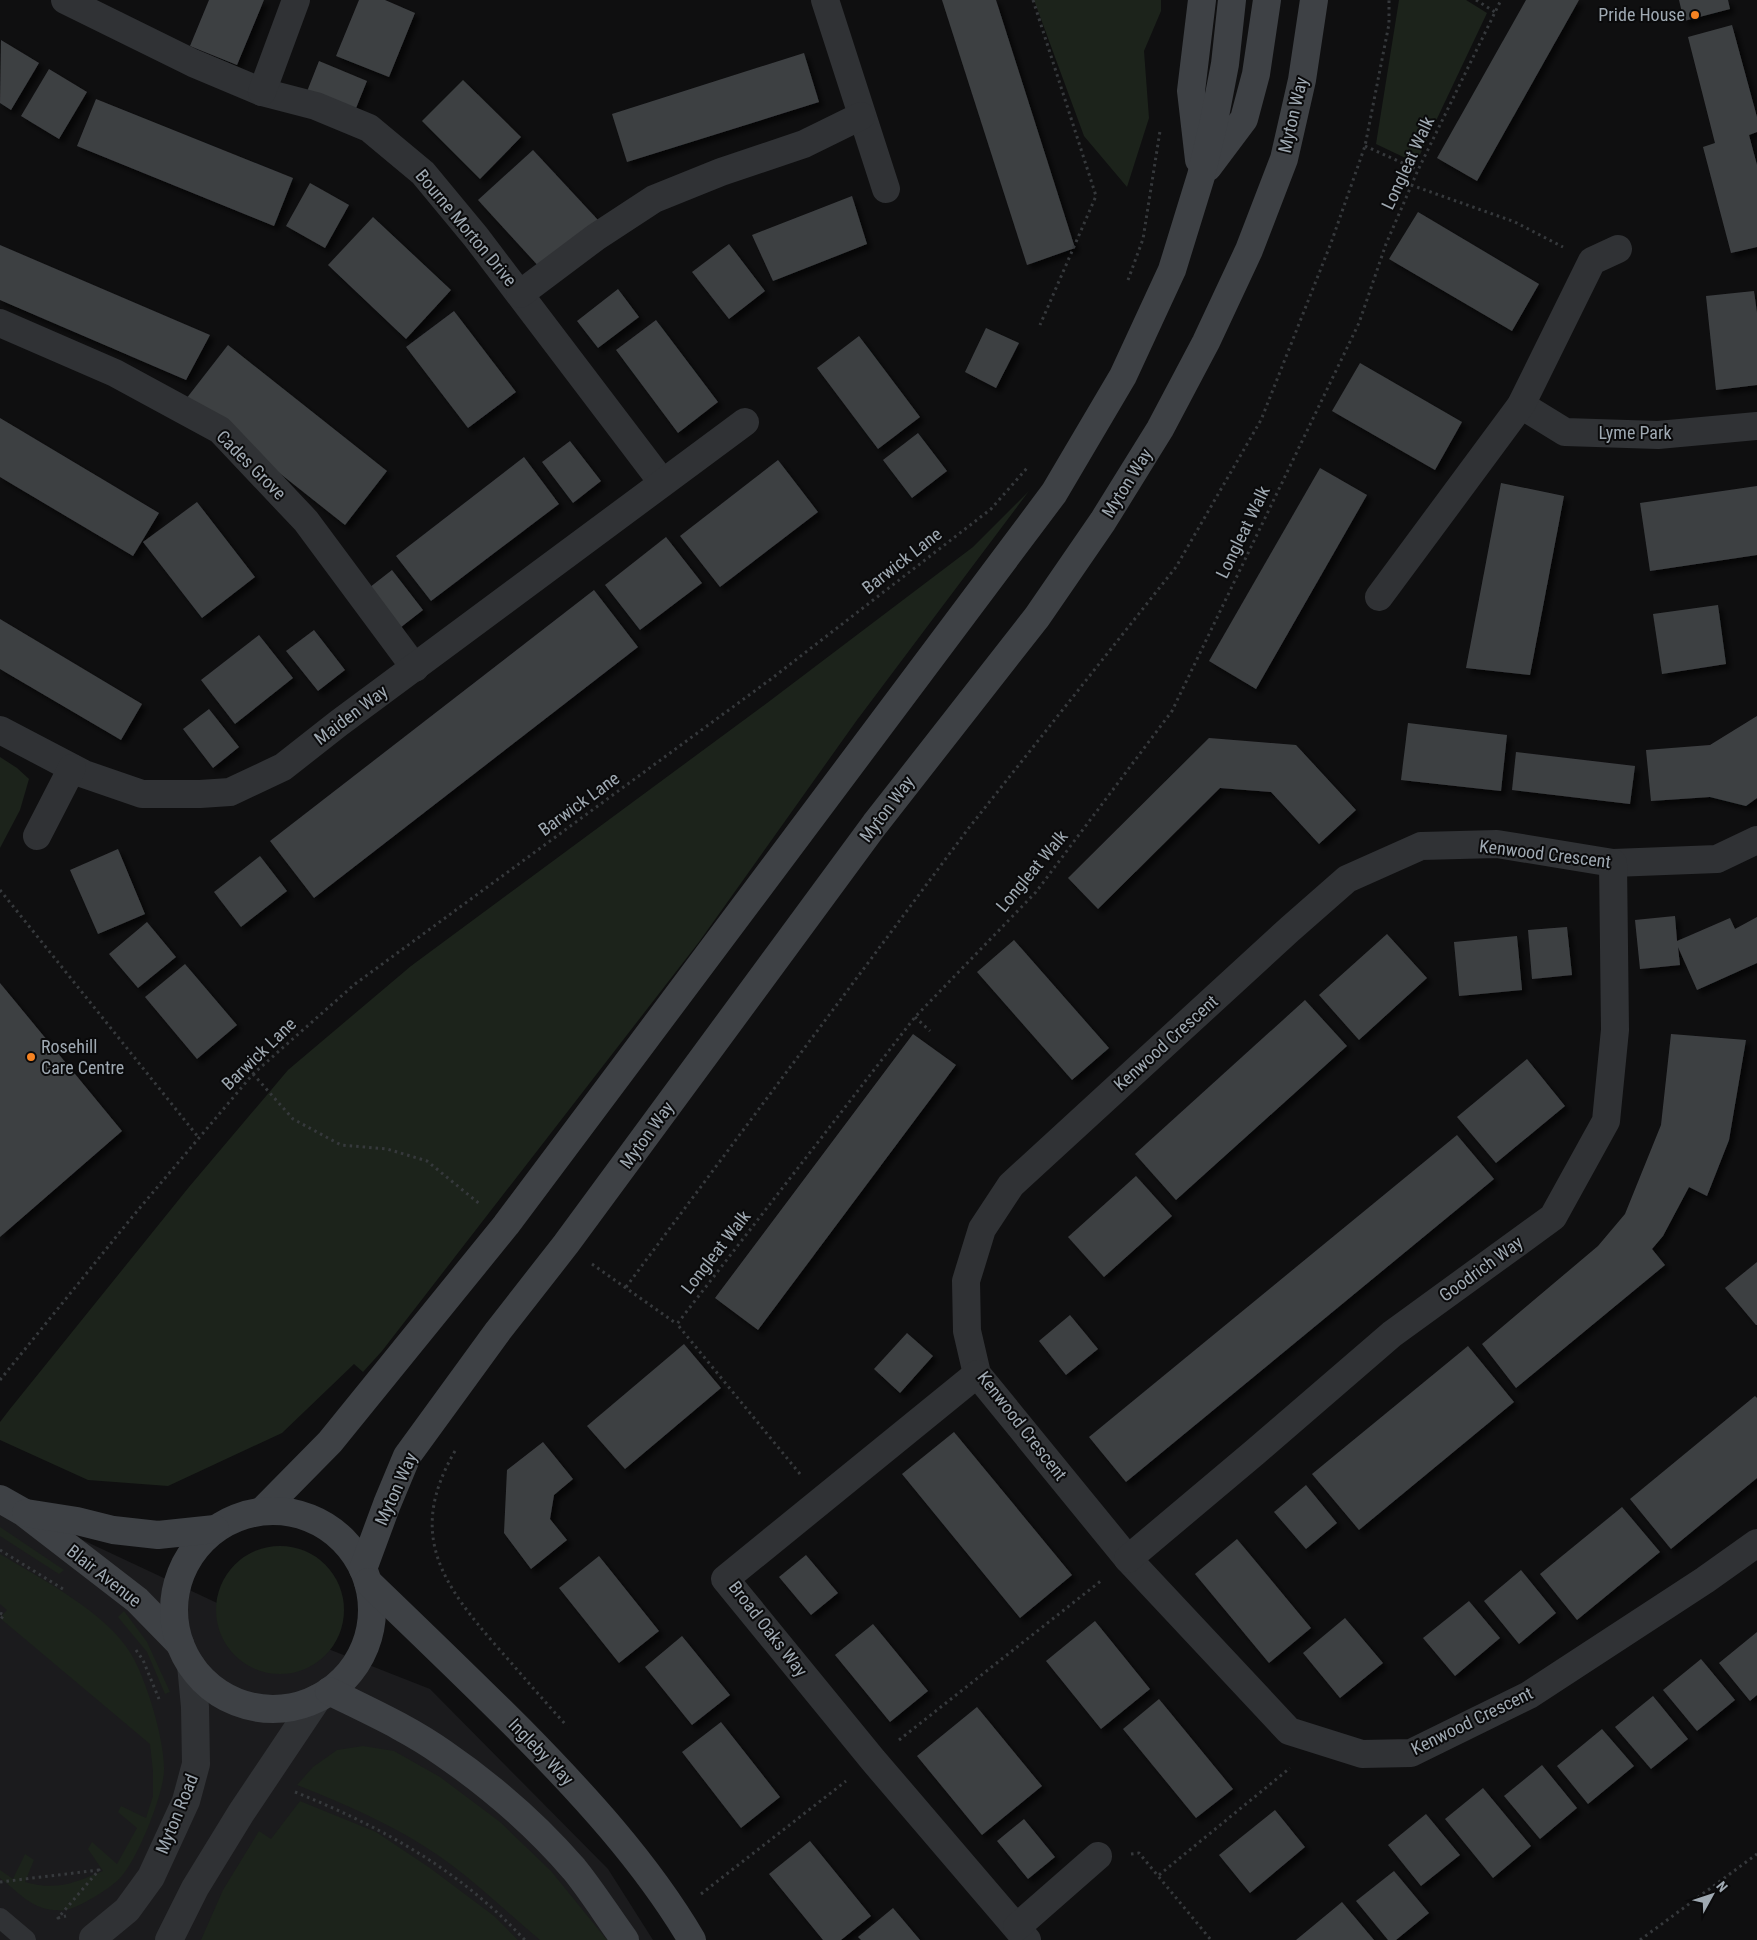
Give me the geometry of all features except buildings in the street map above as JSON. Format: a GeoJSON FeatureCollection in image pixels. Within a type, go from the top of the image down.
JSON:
{"type":"FeatureCollection","features":[{"type":"Feature","properties":{"kind":"street","name":"Bourne Morton Drive"},"geometry":{"type":"LineString","coordinates":[[65,0],[193,63],[262,92],[316,106],[370,128],[423,173],[476,237],[662,482]]}},
{"type":"Feature","properties":{"kind":"street"},"geometry":{"type":"LineString","coordinates":[[262,92],[296,0]]}},
{"type":"Feature","properties":{"kind":"street"},"geometry":{"type":"LineString","coordinates":[[825,0],[886,189]]}},
{"type":"Feature","properties":{"kind":"street"},"geometry":{"type":"LineString","coordinates":[[1201,176],[1191,91],[1202,0]]}},
{"type":"Feature","properties":{"kind":"street"},"geometry":{"type":"LineString","coordinates":[[262,1511],[330,1442],[506,1225],[1054,493],[1123,376],[1172,270],[1201,176],[1214,121],[1225,64],[1232,0]]}},
{"type":"Feature","properties":{"kind":"street"},"geometry":{"type":"LineString","coordinates":[[1201,176],[1244,119],[1256,74],[1267,0]]}},
{"type":"Feature","properties":{"kind":"street","name":"Myton Way"},"geometry":{"type":"LineString","coordinates":[[365,1576],[387,1504],[407,1456],[498,1332],[566,1244],[875,824],[1037,617],[1103,521],[1160,429],[1206,342],[1249,250],[1284,159],[1302,80],[1314,0]]}},
{"type":"Feature","properties":{"kind":"street"},"geometry":{"type":"LineString","coordinates":[[520,294],[596,236],[654,199],[720,172],[804,144],[861,116]]}},
{"type":"Feature","properties":{"kind":"street"},"geometry":{"type":"LineString","coordinates":[[1379,597],[1521,405],[1592,261],[1618,249]]}},
{"type":"Feature","properties":{"kind":"street","name":"Cades Grove"},"geometry":{"type":"LineString","coordinates":[[0,323],[115,373],[220,430],[306,521],[415,668]]}},
{"type":"Feature","properties":{"kind":"street","name":"Lyme Park"},"geometry":{"type":"LineString","coordinates":[[1521,405],[1565,432],[1658,435],[1757,426]]}},
{"type":"Feature","properties":{"kind":"street","name":"Maiden Way"},"geometry":{"type":"LineString","coordinates":[[0,730],[72,768],[142,794],[230,792],[282,768],[339,723],[745,422]]}},
{"type":"Feature","properties":{"kind":"street"},"geometry":{"type":"LineString","coordinates":[[37,836],[72,768]]}},
{"type":"Feature","properties":{"kind":"street","name":"Kenwood Crescent"},"geometry":{"type":"LineString","coordinates":[[1757,840],[1717,859],[1613,863],[1497,844],[1421,846],[1348,878],[1012,1185],[982,1229],[966,1281],[967,1331],[977,1374],[1128,1559],[1289,1731],[1362,1754],[1411,1753],[1529,1695],[1706,1580],[1757,1543]]}},
{"type":"Feature","properties":{"kind":"street","name":"Goodrich Way"},"geometry":{"type":"LineString","coordinates":[[1128,1559],[1392,1334],[1553,1217],[1606,1121],[1615,1030],[1613,863]]}},
{"type":"Feature","properties":{"kind":"street","name":"Broad Oaks Way"},"geometry":{"type":"LineString","coordinates":[[977,1374],[725,1579],[873,1760],[1022,1933],[1098,1856]]}},
{"type":"Feature","properties":{"kind":"street","name":"Blair Avenue"},"geometry":{"type":"LineString","coordinates":[[11,1506],[112,1530],[158,1535],[215,1529]]}},
{"type":"Feature","properties":{"kind":"street","name":"Blair Avenue"},"geometry":{"type":"LineString","coordinates":[[11,1506],[137,1600],[210,1687],[235,1702],[263,1708],[291,1707],[323,1695]]}},
{"type":"Feature","properties":{"kind":"street"},"geometry":{"type":"LineString","coordinates":[[170,1940],[200,1880],[241,1813],[323,1695],[341,1682],[358,1660],[368,1635],[372,1609],[365,1576],[353,1552],[328,1528],[296,1514],[262,1511],[230,1520],[215,1529],[196,1546],[182,1568],[175,1594],[174,1622],[185,1655]]}},
{"type":"Feature","properties":{"kind":"street","name":"Ingleby Way"},"geometry":{"type":"LineString","coordinates":[[365,1576],[559,1770],[611,1828],[676,1913],[692,1940]]}},
{"type":"Feature","properties":{"kind":"street","name":"Myton Road"},"geometry":{"type":"LineString","coordinates":[[86,1933],[127,1910],[151,1877],[186,1800],[196,1764],[195,1707],[185,1655]]}},
{"type":"Feature","properties":{"kind":"street"},"geometry":{"type":"LineString","coordinates":[[323,1695],[392,1722],[442,1752],[507,1803],[543,1836],[575,1871],[626,1940]]}},
{"type":"Feature","properties":{"kind":"lane"},"geometry":{"type":"LineString","coordinates":[[0,1918],[26,1940]]}},
{"type":"Feature","properties":{"kind":"path"},"geometry":{"type":"LineString","coordinates":[[1033,0],[1096,196],[1040,325]]}},
{"type":"Feature","properties":{"kind":"path"},"geometry":{"type":"LineString","coordinates":[[626,1287],[968,829],[1176,567],[1261,420],[1331,243],[1365,146],[1389,24],[1389,0]]}},
{"type":"Feature","properties":{"kind":"path"},"geometry":{"type":"LineString","coordinates":[[1476,0],[1495,12]]}},
{"type":"Feature","properties":{"kind":"path","name":"Longleat Walk"},"geometry":{"type":"LineString","coordinates":[[677,1324],[915,1017],[1036,892],[1172,711],[1359,323],[1386,244],[1411,185],[1501,0]]}},
{"type":"Feature","properties":{"kind":"path"},"geometry":{"type":"LineString","coordinates":[[1365,146],[1418,170]]}},
{"type":"Feature","properties":{"kind":"path"},"geometry":{"type":"LineString","coordinates":[[1411,185],[1515,222],[1592,261]]}},
{"type":"Feature","properties":{"kind":"path"},"geometry":{"type":"LineString","coordinates":[[1127,282],[1143,239]]}},
{"type":"Feature","properties":{"kind":"path","name":"Barwick Lane"},"geometry":{"type":"LineString","coordinates":[[0,1380],[253,1074],[355,984],[771,680],[991,510],[1029,465]]}},
{"type":"Feature","properties":{"kind":"path"},"geometry":{"type":"LineString","coordinates":[[0,890],[199,1138]]}},
{"type":"Feature","properties":{"kind":"path"},"geometry":{"type":"LineString","coordinates":[[915,1017],[930,1031]]}},
{"type":"Feature","properties":{"kind":"path"},"geometry":{"type":"LineString","coordinates":[[253,1074],[293,1119],[342,1144],[386,1148],[427,1161],[506,1225]]}},
{"type":"Feature","properties":{"kind":"path"},"geometry":{"type":"LineString","coordinates":[[566,1244],[677,1324],[821,1501]]}},
{"type":"Feature","properties":{"kind":"path"},"geometry":{"type":"LineString","coordinates":[[587,1272],[593,1264]]}},
{"type":"Feature","properties":{"kind":"path"},"geometry":{"type":"LineString","coordinates":[[459,1444],[446,1467],[437,1494],[433,1515],[434,1543],[441,1570],[452,1591],[467,1612],[570,1730]]}},
{"type":"Feature","properties":{"kind":"path"},"geometry":{"type":"LineString","coordinates":[[699,1896],[1128,1559]]}},
{"type":"Feature","properties":{"kind":"path"},"geometry":{"type":"LineString","coordinates":[[0,1613],[4,1615],[0,1620]]}},
{"type":"Feature","properties":{"kind":"path"},"geometry":{"type":"LineString","coordinates":[[1159,1875],[1322,1741]]}},
{"type":"Feature","properties":{"kind":"path"},"geometry":{"type":"LineString","coordinates":[[1098,1856],[1139,1853],[1211,1940]]}},
{"type":"Feature","properties":{"kind":"path"},"geometry":{"type":"LineString","coordinates":[[1640,1940],[1757,1854]]}},
{"type":"Feature","properties":{"kind":"path"},"geometry":{"type":"LineString","coordinates":[[0,1882],[99,1870],[58,1918],[86,1933]]}},
{"type":"Feature","properties":{"kind":"shaded area"},"geometry":{"type":"Polygon","coordinates":[[[1034,0],[1161,0],[1161,11],[1144,51],[1149,118],[1127,187],[1084,136],[1034,0]]]}},
{"type":"Feature","properties":{"kind":"shaded area"},"geometry":{"type":"Polygon","coordinates":[[[1399,0],[1466,0],[1487,13],[1416,163],[1376,144],[1399,0]]]}},
{"type":"Feature","properties":{"kind":"shaded area"},"geometry":{"type":"Polygon","coordinates":[[[1029,491],[857,720],[699,942],[382,1351],[363,1372],[354,1364],[282,1433],[168,1486],[88,1480],[0,1440],[0,1422],[10,1409],[189,1187],[288,1070],[411,966],[771,700],[973,547],[1029,491]]]}},
{"type":"Feature","properties":{"kind":"shaded area"},"geometry":{"type":"Polygon","coordinates":[[[0,757],[17,768],[29,779],[20,810],[0,848],[0,757]]]}},
{"type":"Feature","properties":{"kind":"shaded area"},"geometry":{"type":"Polygon","coordinates":[[[0,1499],[23,1512],[247,1617],[430,1689],[608,1869],[653,1940],[0,1940],[0,1499]]]}},
{"type":"Feature","properties":{"kind":"shaded area"},"geometry":{"type":"Polygon","coordinates":[[[0,1527],[64,1570],[59,1574],[0,1536],[0,1527]]]}},
{"type":"Feature","properties":{"kind":"shaded area"},"geometry":{"type":"Polygon","coordinates":[[[280,1546],[305,1550],[326,1564],[340,1585],[344,1610],[340,1635],[326,1656],[305,1670],[280,1674],[255,1670],[234,1656],[220,1635],[216,1610],[220,1585],[234,1564],[255,1550],[280,1546]]]}},
{"type":"Feature","properties":{"kind":"shaded area"},"geometry":{"type":"Polygon","coordinates":[[[0,1554],[89,1610],[120,1639],[131,1654],[143,1678],[154,1710],[161,1743],[164,1770],[163,1781],[148,1828],[133,1859],[114,1884],[85,1902],[66,1910],[48,1909],[32,1903],[0,1878],[0,1870],[13,1879],[25,1854],[34,1860],[25,1882],[56,1886],[74,1882],[103,1871],[88,1849],[92,1842],[117,1864],[137,1828],[118,1812],[121,1806],[146,1818],[153,1796],[150,1744],[0,1618],[7,1610],[0,1604],[0,1554]]]}},
{"type":"Feature","properties":{"kind":"shaded area"},"geometry":{"type":"Polygon","coordinates":[[[124,1611],[147,1642],[170,1692],[165,1694],[147,1652],[118,1617],[124,1611]]]}},
{"type":"Feature","properties":{"kind":"shaded area"},"geometry":{"type":"Polygon","coordinates":[[[363,1746],[394,1751],[440,1777],[500,1822],[551,1871],[607,1940],[540,1940],[471,1880],[427,1848],[380,1821],[297,1785],[313,1767],[337,1750],[363,1746]]]}},
{"type":"Feature","properties":{"kind":"shaded area"},"geometry":{"type":"Polygon","coordinates":[[[300,1801],[376,1832],[430,1868],[494,1916],[518,1940],[201,1940],[223,1890],[259,1831],[271,1839],[300,1801]]]}},
{"type":"Feature","properties":{"kind":"place","name":"Pride House"},"geometry":{"type":"Point","coordinates":[1695,15]}},
{"type":"Feature","properties":{"kind":"place","name":"Rosehill Care Centre"},"geometry":{"type":"Point","coordinates":[31,1057]}}]}
